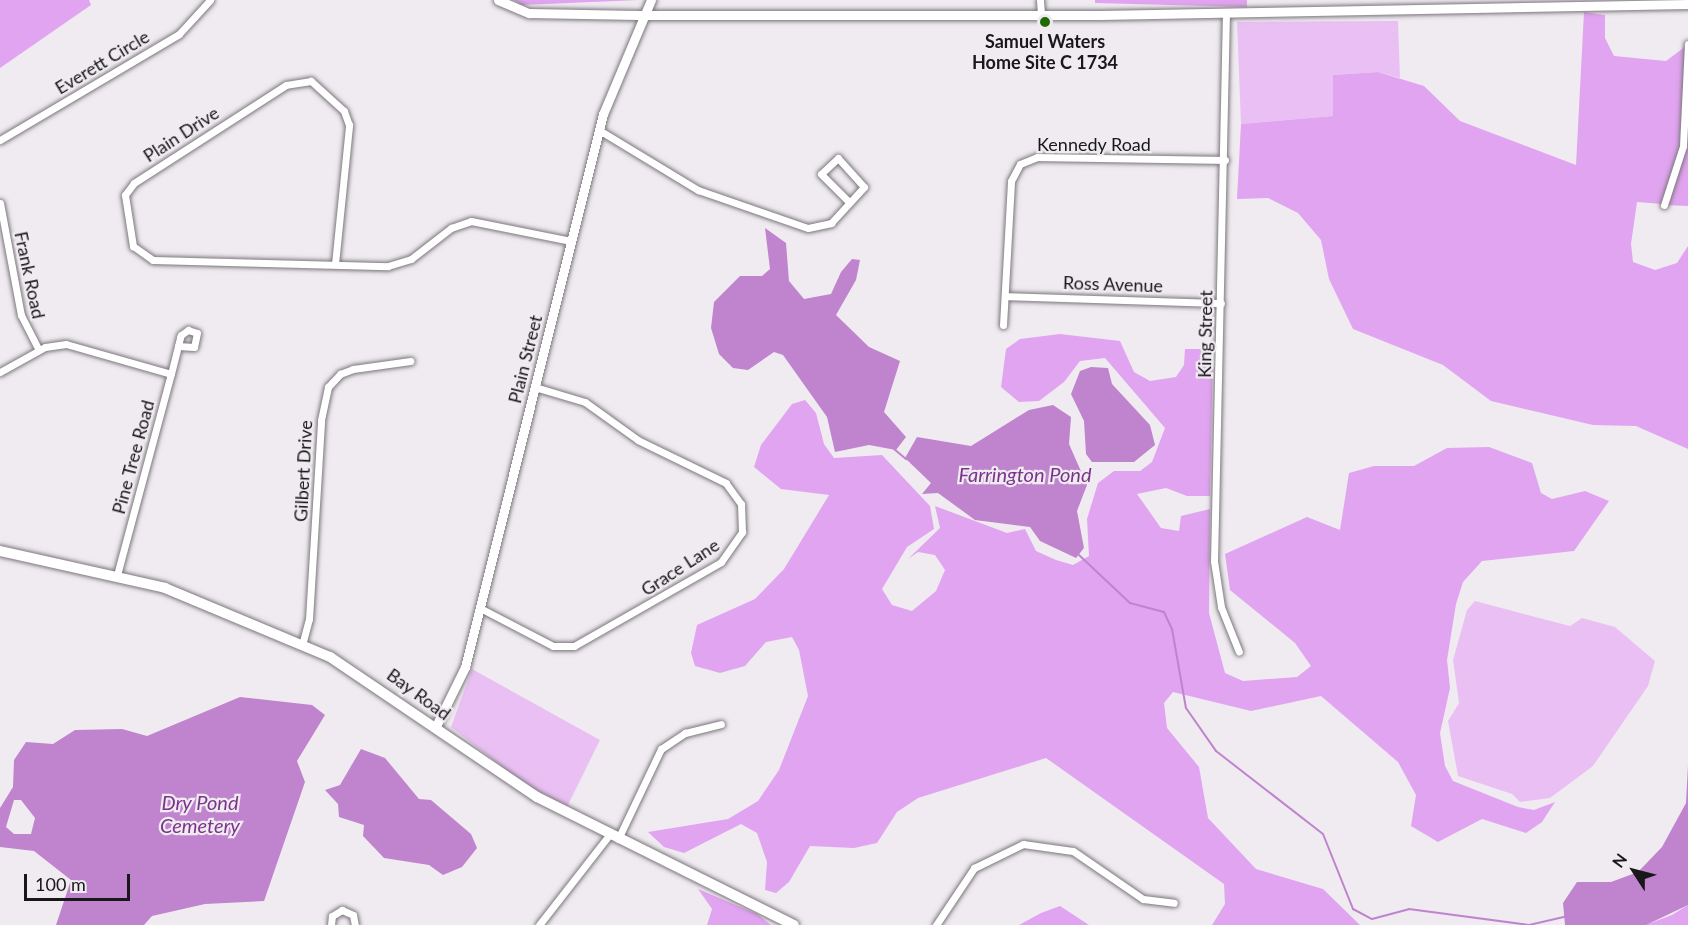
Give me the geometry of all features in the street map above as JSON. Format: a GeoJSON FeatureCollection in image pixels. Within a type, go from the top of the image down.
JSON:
{"type":"FeatureCollection","features":[{"type":"Feature","properties":{"kind":"main road","name":"Bay Road"},"geometry":{"type":"LineString","coordinates":[[0,551],[117,575],[165,588],[302,645],[370,680],[520,788],[613,837],[794,925]]}},
{"type":"Feature","properties":{"kind":"street","name":"Everett Circle"},"geometry":{"type":"LineString","coordinates":[[0,140],[179,34],[210,0]]}},
{"type":"Feature","properties":{"kind":"street"},"geometry":{"type":"LineString","coordinates":[[498,0],[537,14],[645,15],[1041,14],[1688,4]]}},
{"type":"Feature","properties":{"kind":"street","name":"Plain Street"},"geometry":{"type":"LineString","coordinates":[[436,726],[462,676],[599,130],[651,0]]}},
{"type":"Feature","properties":{"kind":"street"},"geometry":{"type":"LineString","coordinates":[[1040,0],[1041,14]]}},
{"type":"Feature","properties":{"kind":"street","name":"King Street"},"geometry":{"type":"LineString","coordinates":[[1226,12],[1226,160],[1214,561],[1221,607],[1239,652]]}},
{"type":"Feature","properties":{"kind":"street"},"geometry":{"type":"LineString","coordinates":[[1664,205],[1683,146],[1688,44]]}},
{"type":"Feature","properties":{"kind":"street","name":"Plain Drive"},"geometry":{"type":"LineString","coordinates":[[335,264],[349,125],[344,111],[311,81],[286,85],[134,183],[125,195],[132,243],[146,258],[335,264],[403,262],[451,228],[471,221],[571,242]]}},
{"type":"Feature","properties":{"kind":"street"},"geometry":{"type":"LineString","coordinates":[[599,130],[698,190],[794,224],[824,226],[849,202],[865,183],[836,158],[822,176],[849,202]]}},
{"type":"Feature","properties":{"kind":"street","name":"Kennedy Road"},"geometry":{"type":"LineString","coordinates":[[1003,325],[1011,181],[1020,164],[1037,157],[1226,160]]}},
{"type":"Feature","properties":{"kind":"street","name":"Frank Road"},"geometry":{"type":"LineString","coordinates":[[0,203],[21,315],[39,350]]}},
{"type":"Feature","properties":{"kind":"street","name":"Ross Avenue"},"geometry":{"type":"LineString","coordinates":[[1005,296],[1221,303]]}},
{"type":"Feature","properties":{"kind":"street"},"geometry":{"type":"LineString","coordinates":[[0,372],[39,350],[70,345],[171,374]]}},
{"type":"Feature","properties":{"kind":"street","name":"Pine Tree Road"},"geometry":{"type":"LineString","coordinates":[[117,575],[178,346]]}},
{"type":"Feature","properties":{"kind":"street","name":"Gilbert Drive"},"geometry":{"type":"LineString","coordinates":[[302,645],[309,619],[321,420],[328,387],[340,374],[353,369],[410,361]]}},
{"type":"Feature","properties":{"kind":"street","name":"Grace Lane"},"geometry":{"type":"LineString","coordinates":[[480,608],[553,646],[574,646],[721,562],[742,532],[741,504],[726,483],[638,440],[585,402],[535,387]]}},
{"type":"Feature","properties":{"kind":"street"},"geometry":{"type":"LineString","coordinates":[[539,925],[613,837],[661,749],[685,733],[721,724]]}},
{"type":"Feature","properties":{"kind":"street"},"geometry":{"type":"LineString","coordinates":[[936,925],[974,868],[1023,844],[1073,851],[1143,899],[1174,903]]}},
{"type":"Feature","properties":{"kind":"street"},"geometry":{"type":"LineString","coordinates":[[331,925],[332,916],[342,910],[353,915],[355,925]]}},
{"type":"Feature","properties":{"kind":"shaded area"},"geometry":{"type":"Polygon","coordinates":[[[0,0],[89,0],[91,5],[0,68],[0,0]]]}},
{"type":"Feature","properties":{"kind":"shaded area"},"geometry":{"type":"Polygon","coordinates":[[[514,0],[639,0],[522,5],[514,0]]]}},
{"type":"Feature","properties":{"kind":"shaded area"},"geometry":{"type":"Polygon","coordinates":[[[1095,0],[1247,0],[1247,7],[1095,3],[1095,0]]]}},
{"type":"Feature","properties":{"kind":"shaded area"},"geometry":{"type":"Polygon","coordinates":[[[1584,12],[1605,15],[1605,38],[1614,56],[1666,61],[1686,46],[1682,146],[1662,204],[1637,202],[1631,244],[1633,262],[1655,270],[1677,263],[1688,246],[1688,449],[1636,426],[1593,425],[1491,401],[1443,365],[1353,329],[1329,279],[1321,240],[1298,213],[1268,198],[1237,199],[1241,124],[1333,116],[1333,75],[1378,72],[1424,86],[1460,121],[1576,165],[1584,12]]]}},
{"type":"Feature","properties":{"kind":"shaded area"},"geometry":{"type":"Polygon","coordinates":[[[1398,21],[1400,78],[1378,72],[1333,75],[1333,116],[1241,124],[1237,22],[1398,21]]]}},
{"type":"Feature","properties":{"kind":"shaded area"},"geometry":{"type":"Polygon","coordinates":[[[1688,46],[1688,206],[1664,205],[1683,146],[1688,46]]]}},
{"type":"Feature","properties":{"kind":"shaded area"},"geometry":{"type":"Polygon","coordinates":[[[1060,334],[1120,341],[1134,372],[1150,381],[1176,377],[1184,365],[1185,349],[1213,349],[1210,496],[1187,496],[1166,488],[1137,494],[1161,528],[1179,531],[1181,516],[1210,509],[1209,613],[1225,673],[1243,681],[1297,677],[1311,666],[1295,643],[1230,590],[1225,554],[1307,517],[1340,530],[1349,473],[1374,466],[1414,466],[1447,448],[1489,447],[1532,463],[1541,493],[1552,499],[1585,491],[1609,501],[1574,551],[1482,561],[1463,582],[1456,604],[1447,660],[1450,688],[1440,733],[1445,766],[1453,781],[1518,807],[1534,810],[1555,802],[1542,822],[1526,833],[1482,819],[1438,842],[1411,826],[1416,795],[1398,762],[1321,696],[1251,711],[1173,692],[1164,703],[1167,728],[1199,767],[1208,818],[1256,869],[1323,889],[1360,925],[1212,925],[1225,904],[1224,884],[1046,758],[918,798],[897,812],[877,843],[854,848],[810,846],[789,882],[776,893],[765,890],[767,862],[757,833],[741,824],[684,853],[664,847],[648,832],[728,819],[758,801],[779,770],[808,696],[799,650],[792,637],[766,642],[745,666],[720,673],[695,666],[691,653],[697,625],[755,599],[784,569],[829,495],[781,489],[754,467],[761,445],[792,404],[805,400],[816,413],[824,444],[834,458],[882,455],[930,506],[934,529],[907,547],[882,589],[892,605],[912,611],[936,591],[945,570],[935,555],[918,552],[908,559],[940,528],[935,506],[1007,533],[1025,529],[1036,551],[1056,560],[1073,565],[1089,556],[1087,519],[1098,483],[1114,471],[1140,471],[1152,462],[1165,428],[1105,358],[1080,361],[1064,382],[1039,401],[1019,402],[1001,387],[1006,349],[1020,339],[1060,334]]]}},
{"type":"Feature","properties":{"kind":"shaded area"},"geometry":{"type":"Polygon","coordinates":[[[1475,601],[1570,626],[1582,618],[1615,627],[1655,661],[1648,686],[1593,766],[1550,798],[1520,802],[1512,794],[1458,776],[1448,721],[1459,703],[1453,660],[1467,610],[1475,601]]]}},
{"type":"Feature","properties":{"kind":"shaded area"},"geometry":{"type":"Polygon","coordinates":[[[472,669],[600,740],[567,807],[526,785],[451,727],[472,669]]]}},
{"type":"Feature","properties":{"kind":"shaded area"},"geometry":{"type":"Polygon","coordinates":[[[698,889],[757,914],[771,925],[707,925],[712,909],[698,889]]]}},
{"type":"Feature","properties":{"kind":"shaded area"},"geometry":{"type":"Polygon","coordinates":[[[1688,905],[1688,925],[1645,925],[1672,915],[1688,905]]]}},
{"type":"Feature","properties":{"kind":"shaded area"},"geometry":{"type":"Polygon","coordinates":[[[1060,906],[1089,925],[1019,925],[1041,913],[1060,906]]]}},
{"type":"Feature","properties":{"kind":"water"},"geometry":{"type":"Polygon","coordinates":[[[765,228],[786,243],[789,281],[804,299],[831,294],[841,272],[852,259],[860,260],[856,280],[836,315],[869,347],[900,361],[884,412],[906,437],[896,450],[869,445],[835,452],[827,417],[783,355],[774,352],[748,370],[733,368],[719,354],[711,328],[714,302],[740,276],[762,276],[770,269],[765,228]]]}},
{"type":"Feature","properties":{"kind":"water"},"geometry":{"type":"Polygon","coordinates":[[[1091,367],[1108,368],[1112,384],[1150,425],[1155,445],[1134,462],[1092,462],[1086,454],[1084,421],[1071,394],[1080,371],[1091,367]]]}},
{"type":"Feature","properties":{"kind":"water","name":"Farrington Pond"},"geometry":{"type":"Polygon","coordinates":[[[1053,405],[1071,417],[1069,444],[1087,485],[1077,511],[1084,548],[1076,558],[1040,541],[1030,527],[975,520],[938,493],[922,494],[931,483],[905,458],[917,437],[971,446],[1029,410],[1053,405]]]}},
{"type":"Feature","properties":{"kind":"water","name":"Dry Pond Cemetery"},"geometry":{"type":"Polygon","coordinates":[[[240,697],[312,705],[325,715],[297,761],[305,782],[264,901],[205,904],[152,916],[144,925],[56,925],[71,880],[34,851],[0,847],[0,808],[13,787],[14,760],[26,742],[53,744],[75,730],[122,729],[147,736],[240,697]],[[14,800],[6,827],[14,834],[31,834],[35,818],[21,800],[14,800]]]}},
{"type":"Feature","properties":{"kind":"water"},"geometry":{"type":"Polygon","coordinates":[[[361,749],[385,758],[419,799],[431,800],[471,834],[477,848],[462,867],[443,875],[429,865],[384,858],[363,836],[364,825],[339,817],[338,804],[325,790],[340,785],[361,749]]]}},
{"type":"Feature","properties":{"kind":"water"},"geometry":{"type":"Polygon","coordinates":[[[1688,765],[1688,905],[1646,925],[1565,925],[1563,903],[1577,882],[1611,882],[1638,872],[1662,847],[1686,803],[1688,765]]]}},
{"type":"Feature","properties":{"kind":"waterway"},"geometry":{"type":"LineString","coordinates":[[894,449],[906,459]]}},
{"type":"Feature","properties":{"kind":"waterway"},"geometry":{"type":"LineString","coordinates":[[1079,555],[1130,603],[1164,612],[1172,629],[1186,708],[1216,751],[1323,834],[1353,909],[1372,919]]}},
{"type":"Feature","properties":{"kind":"waterway"},"geometry":{"type":"LineString","coordinates":[[1372,919],[1409,909],[1529,925],[1567,916]]}},
{"type":"Feature","properties":{"kind":"place","name":"Samuel Waters Home Site C 1734"},"geometry":{"type":"Point","coordinates":[1045,22]}}]}
